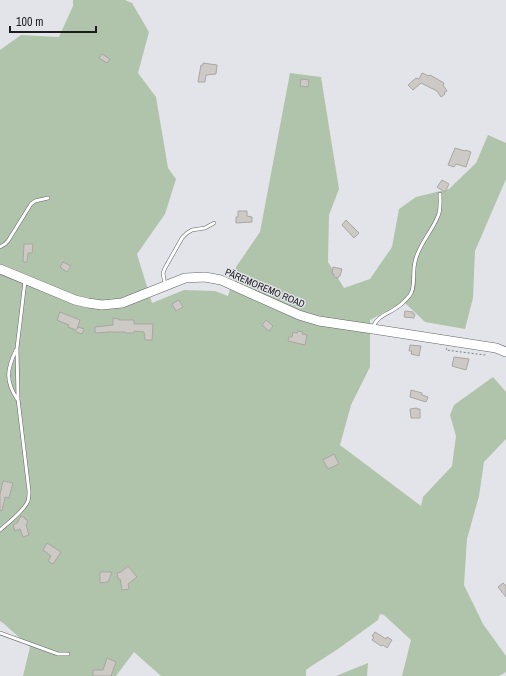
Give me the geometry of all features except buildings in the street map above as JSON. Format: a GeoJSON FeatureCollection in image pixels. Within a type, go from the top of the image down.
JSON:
{"type":"FeatureCollection","features":[{"type":"Feature","properties":{"kind":"street","name":"PĀREMOREMO ROAD"},"geometry":{"type":"LineString","coordinates":[[0,269],[75,300],[102,305],[122,303],[185,278],[204,277],[221,280],[299,315],[319,321],[373,328],[496,348],[506,352]]}},
{"type":"Feature","properties":{"kind":"lane"},"geometry":{"type":"LineString","coordinates":[[373,328],[375,322],[380,317],[396,308],[411,294],[413,288],[414,263],[418,252],[439,215],[440,194]]}},
{"type":"Feature","properties":{"kind":"lane"},"geometry":{"type":"LineString","coordinates":[[0,247],[8,241],[31,204],[35,201],[48,198]]}},
{"type":"Feature","properties":{"kind":"lane"},"geometry":{"type":"LineString","coordinates":[[165,285],[163,273],[182,238],[192,230],[205,228],[214,223]]}},
{"type":"Feature","properties":{"kind":"lane"},"geometry":{"type":"LineString","coordinates":[[0,530],[18,514],[25,505],[29,496],[18,399],[17,348],[25,279]]}},
{"type":"Feature","properties":{"kind":"lane"},"geometry":{"type":"LineString","coordinates":[[17,348],[10,364],[9,382],[18,399]]}},
{"type":"Feature","properties":{"kind":"lane"},"geometry":{"type":"LineString","coordinates":[[0,633],[58,654],[68,654]]}},
{"type":"Feature","properties":{"kind":"green space"},"geometry":{"type":"Polygon","coordinates":[[[73,0],[125,0],[132,3],[149,32],[138,73],[156,97],[168,168],[176,179],[165,214],[137,254],[152,303],[184,290],[215,291],[228,296],[236,267],[260,232],[290,73],[321,77],[339,189],[329,215],[328,262],[344,288],[370,279],[392,247],[399,209],[416,197],[449,189],[476,163],[488,135],[506,143],[506,179],[475,251],[473,298],[465,329],[425,322],[404,302],[370,320],[370,367],[351,405],[340,445],[421,506],[423,497],[452,466],[456,436],[450,415],[454,405],[493,377],[506,392],[506,439],[484,462],[479,496],[467,539],[464,585],[483,624],[506,656],[506,672],[499,676],[402,676],[411,640],[384,615],[380,614],[378,620],[306,670],[306,676],[161,676],[134,652],[116,676],[23,676],[30,647],[0,621],[0,50],[21,35],[59,37],[73,6],[73,0]]]}},
{"type":"Feature","properties":{"kind":"green space"},"geometry":{"type":"Polygon","coordinates":[[[368,663],[367,676],[336,676],[368,663]]]}}]}
